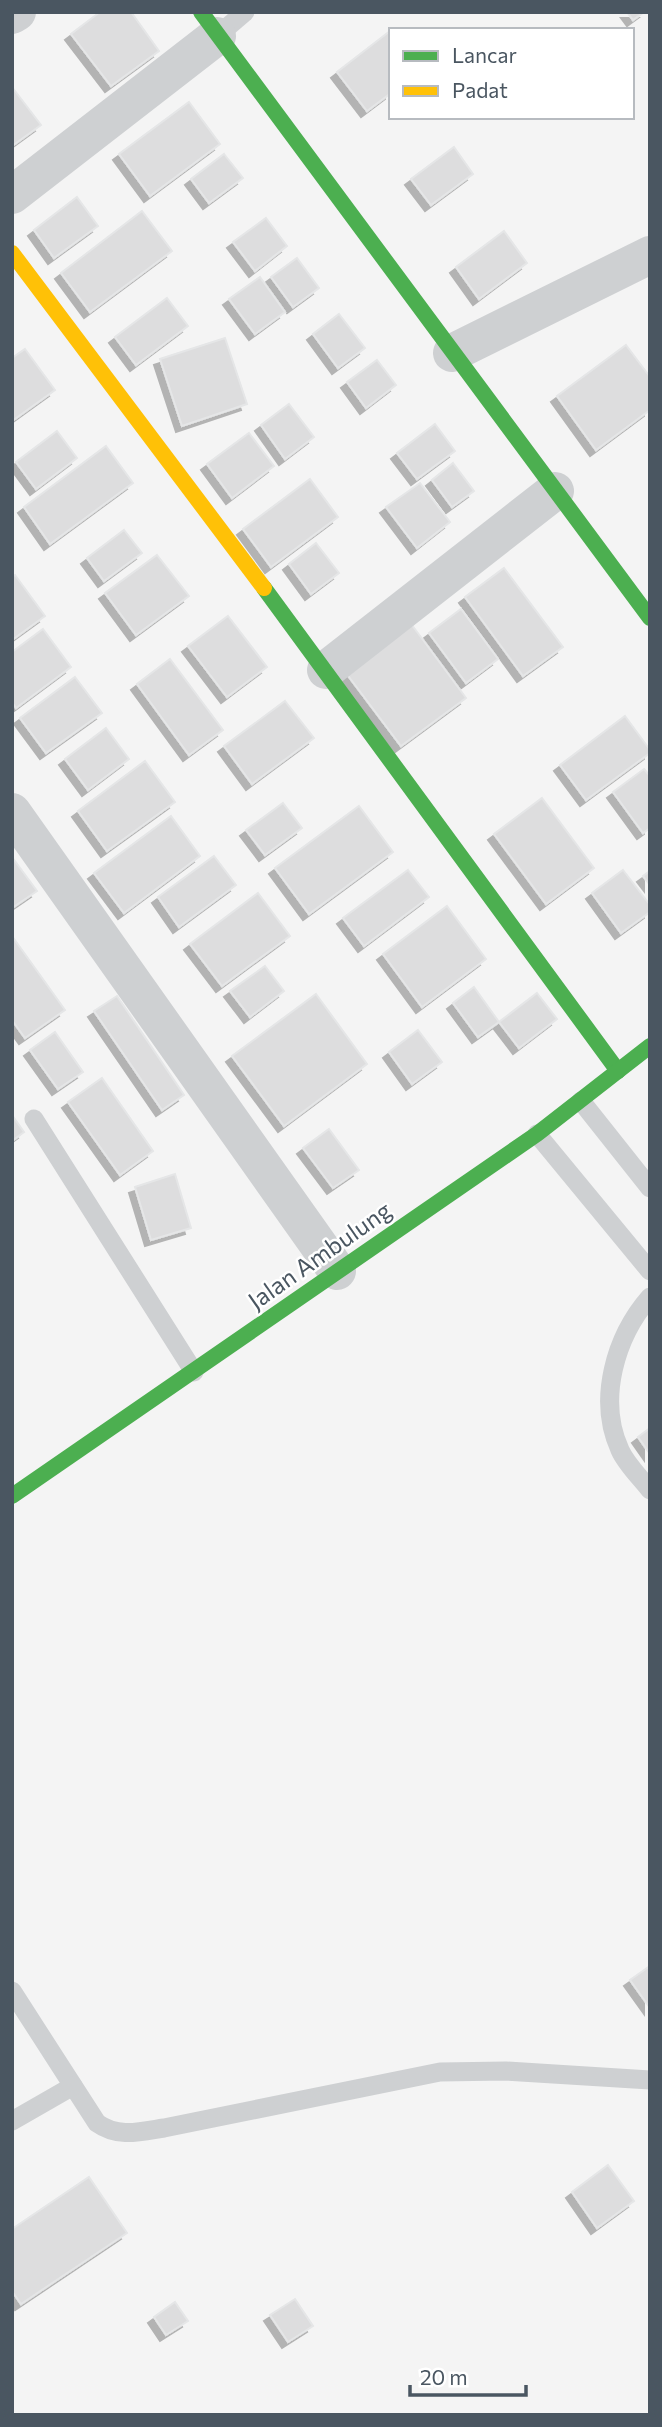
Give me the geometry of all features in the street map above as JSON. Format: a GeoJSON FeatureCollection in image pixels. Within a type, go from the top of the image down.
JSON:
{"type":"FeatureCollection","features":[{"type":"Feature","properties":{"kind":"street"},"geometry":{"type":"LineString","coordinates":[[12,15],[17,12]]}},
{"type":"Feature","properties":{"kind":"street"},"geometry":{"type":"LineString","coordinates":[[12,195],[221,20],[452,353],[650,618]]}},
{"type":"Feature","properties":{"kind":"street"},"geometry":{"type":"LineString","coordinates":[[12,253],[326,670],[618,1071]]}},
{"type":"Feature","properties":{"kind":"street"},"geometry":{"type":"LineString","coordinates":[[452,353],[650,255]]}},
{"type":"Feature","properties":{"kind":"street"},"geometry":{"type":"LineString","coordinates":[[326,670],[555,491]]}},
{"type":"Feature","properties":{"kind":"street"},"geometry":{"type":"LineString","coordinates":[[12,812],[337,1271]]}},
{"type":"Feature","properties":{"kind":"street","name":"Jalan Ambulung"},"geometry":{"type":"LineString","coordinates":[[12,1496],[537,1133],[650,1046]]}},
{"type":"Feature","properties":{"kind":"lane"},"geometry":{"type":"LineString","coordinates":[[581,1101],[650,1188]]}},
{"type":"Feature","properties":{"kind":"lane"},"geometry":{"type":"LineString","coordinates":[[34,1119],[194,1372]]}},
{"type":"Feature","properties":{"kind":"lane"},"geometry":{"type":"LineString","coordinates":[[537,1133],[650,1270]]}},
{"type":"Feature","properties":{"kind":"lane"},"geometry":{"type":"LineString","coordinates":[[650,1297],[634,1314],[623,1337],[610,1386],[610,1420],[621,1452],[650,1490]]}},
{"type":"Feature","properties":{"kind":"lane"},"geometry":{"type":"LineString","coordinates":[[12,1991],[97,2123],[107,2130],[122,2134],[164,2129],[440,2072],[506,2071],[650,2080]]}},
{"type":"Feature","properties":{"kind":"lane"},"geometry":{"type":"LineString","coordinates":[[12,2121],[73,2086]]}},
{"type":"Feature","properties":{"kind":"building"},"geometry":{"type":"Polygon","coordinates":[[[100,12],[131,12],[159,51],[111,86],[71,34],[100,12]]]}},
{"type":"Feature","properties":{"kind":"building"},"geometry":{"type":"Polygon","coordinates":[[[627,12],[644,12],[633,20],[627,12]]]}},
{"type":"Feature","properties":{"kind":"building"},"geometry":{"type":"Polygon","coordinates":[[[389,32],[389,94],[367,111],[337,72],[389,32]]]}},
{"type":"Feature","properties":{"kind":"building"},"geometry":{"type":"Polygon","coordinates":[[[12,87],[41,125],[12,146],[12,87]]]}},
{"type":"Feature","properties":{"kind":"building"},"geometry":{"type":"Polygon","coordinates":[[[189,102],[220,144],[150,196],[119,154],[189,102]]]}},
{"type":"Feature","properties":{"kind":"building"},"geometry":{"type":"Polygon","coordinates":[[[454,147],[473,174],[431,205],[411,179],[454,147]]]}},
{"type":"Feature","properties":{"kind":"building"},"geometry":{"type":"Polygon","coordinates":[[[224,154],[243,178],[209,203],[191,179],[224,154]]]}},
{"type":"Feature","properties":{"kind":"building"},"geometry":{"type":"Polygon","coordinates":[[[77,197],[98,226],[54,258],[34,230],[77,197]]]}},
{"type":"Feature","properties":{"kind":"building"},"geometry":{"type":"Polygon","coordinates":[[[142,211],[172,251],[90,312],[61,273],[142,211]]]}},
{"type":"Feature","properties":{"kind":"building"},"geometry":{"type":"Polygon","coordinates":[[[266,218],[287,246],[255,271],[233,242],[266,218]]]}},
{"type":"Feature","properties":{"kind":"building"},"geometry":{"type":"Polygon","coordinates":[[[504,231],[527,263],[479,299],[456,267],[504,231]]]}},
{"type":"Feature","properties":{"kind":"building"},"geometry":{"type":"Polygon","coordinates":[[[297,258],[319,288],[293,307],[271,277],[297,258]]]}},
{"type":"Feature","properties":{"kind":"building"},"geometry":{"type":"Polygon","coordinates":[[[260,277],[285,312],[255,334],[229,299],[260,277]]]}},
{"type":"Feature","properties":{"kind":"building"},"geometry":{"type":"Polygon","coordinates":[[[167,298],[188,326],[136,365],[115,337],[167,298]]]}},
{"type":"Feature","properties":{"kind":"building"},"geometry":{"type":"Polygon","coordinates":[[[339,314],[365,348],[338,368],[313,334],[339,314]]]}},
{"type":"Feature","properties":{"kind":"building"},"geometry":{"type":"Polygon","coordinates":[[[225,338],[247,404],[182,426],[160,359],[225,338]]]}},
{"type":"Feature","properties":{"kind":"building"},"geometry":{"type":"Polygon","coordinates":[[[626,345],[650,377],[650,410],[596,450],[557,396],[626,345]]]}},
{"type":"Feature","properties":{"kind":"building"},"geometry":{"type":"Polygon","coordinates":[[[25,349],[55,390],[12,421],[12,358],[25,349]]]}},
{"type":"Feature","properties":{"kind":"building"},"geometry":{"type":"Polygon","coordinates":[[[377,360],[396,385],[366,408],[347,382],[377,360]]]}},
{"type":"Feature","properties":{"kind":"building"},"geometry":{"type":"Polygon","coordinates":[[[289,404],[314,437],[285,459],[261,425],[289,404]]]}},
{"type":"Feature","properties":{"kind":"building"},"geometry":{"type":"Polygon","coordinates":[[[435,424],[455,451],[417,479],[397,453],[435,424]]]}},
{"type":"Feature","properties":{"kind":"building"},"geometry":{"type":"Polygon","coordinates":[[[57,431],[77,458],[36,489],[16,462],[57,431]]]}},
{"type":"Feature","properties":{"kind":"building"},"geometry":{"type":"Polygon","coordinates":[[[249,433],[274,466],[232,498],[207,464],[249,433]]]}},
{"type":"Feature","properties":{"kind":"building"},"geometry":{"type":"Polygon","coordinates":[[[106,446],[133,483],[50,544],[24,507],[106,446]]]}},
{"type":"Feature","properties":{"kind":"building"},"geometry":{"type":"Polygon","coordinates":[[[453,463],[474,491],[452,507],[432,480],[453,463]]]}},
{"type":"Feature","properties":{"kind":"building"},"geometry":{"type":"Polygon","coordinates":[[[310,479],[338,517],[271,567],[243,529],[310,479]]]}},
{"type":"Feature","properties":{"kind":"building"},"geometry":{"type":"Polygon","coordinates":[[[420,483],[450,522],[417,548],[386,507],[420,483]]]}},
{"type":"Feature","properties":{"kind":"building"},"geometry":{"type":"Polygon","coordinates":[[[124,530],[142,553],[104,581],[87,558],[124,530]]]}},
{"type":"Feature","properties":{"kind":"building"},"geometry":{"type":"Polygon","coordinates":[[[316,543],[339,573],[311,594],[289,564],[316,543]]]}},
{"type":"Feature","properties":{"kind":"building"},"geometry":{"type":"Polygon","coordinates":[[[157,555],[189,596],[136,635],[105,593],[157,555]]]}},
{"type":"Feature","properties":{"kind":"building"},"geometry":{"type":"Polygon","coordinates":[[[504,568],[563,647],[523,676],[465,597],[504,568]]]}},
{"type":"Feature","properties":{"kind":"building"},"geometry":{"type":"Polygon","coordinates":[[[15,575],[45,616],[12,640],[12,577],[15,575]]]}},
{"type":"Feature","properties":{"kind":"building"},"geometry":{"type":"Polygon","coordinates":[[[461,609],[498,659],[466,683],[429,633],[461,609]]]}},
{"type":"Feature","properties":{"kind":"building"},"geometry":{"type":"Polygon","coordinates":[[[228,616],[267,667],[227,697],[188,646],[228,616]]]}},
{"type":"Feature","properties":{"kind":"building"},"geometry":{"type":"Polygon","coordinates":[[[406,617],[466,698],[401,746],[340,665],[406,617]]]}},
{"type":"Feature","properties":{"kind":"building"},"geometry":{"type":"Polygon","coordinates":[[[43,629],[71,667],[16,708],[12,702],[12,652],[43,629]]]}},
{"type":"Feature","properties":{"kind":"building"},"geometry":{"type":"Polygon","coordinates":[[[170,659],[223,730],[189,755],[137,684],[170,659]]]}},
{"type":"Feature","properties":{"kind":"building"},"geometry":{"type":"Polygon","coordinates":[[[75,677],[102,713],[46,753],[20,718],[75,677]]]}},
{"type":"Feature","properties":{"kind":"building"},"geometry":{"type":"Polygon","coordinates":[[[285,701],[314,738],[252,784],[224,746],[285,701]]]}},
{"type":"Feature","properties":{"kind":"building"},"geometry":{"type":"Polygon","coordinates":[[[625,716],[650,753],[586,800],[560,765],[625,716]]]}},
{"type":"Feature","properties":{"kind":"building"},"geometry":{"type":"Polygon","coordinates":[[[106,728],[129,759],[88,790],[65,759],[106,728]]]}},
{"type":"Feature","properties":{"kind":"building"},"geometry":{"type":"Polygon","coordinates":[[[145,761],[175,802],[107,851],[78,811],[145,761]]]}},
{"type":"Feature","properties":{"kind":"building"},"geometry":{"type":"Polygon","coordinates":[[[644,769],[650,776],[650,828],[643,833],[613,792],[644,769]]]}},
{"type":"Feature","properties":{"kind":"building"},"geometry":{"type":"Polygon","coordinates":[[[542,798],[594,868],[546,904],[494,834],[542,798]]]}},
{"type":"Feature","properties":{"kind":"building"},"geometry":{"type":"Polygon","coordinates":[[[283,803],[302,828],[265,855],[246,830],[283,803]]]}},
{"type":"Feature","properties":{"kind":"building"},"geometry":{"type":"Polygon","coordinates":[[[359,806],[393,852],[309,914],[275,868],[359,806]]]}},
{"type":"Feature","properties":{"kind":"building"},"geometry":{"type":"Polygon","coordinates":[[[171,816],[200,856],[124,913],[94,873],[171,816]]]}},
{"type":"Feature","properties":{"kind":"building"},"geometry":{"type":"Polygon","coordinates":[[[214,856],[236,885],[179,927],[158,897],[214,856]]]}},
{"type":"Feature","properties":{"kind":"building"},"geometry":{"type":"Polygon","coordinates":[[[12,857],[37,891],[12,908],[12,857]]]}},
{"type":"Feature","properties":{"kind":"building"},"geometry":{"type":"Polygon","coordinates":[[[408,870],[429,897],[364,946],[343,918],[408,870]]]}},
{"type":"Feature","properties":{"kind":"building"},"geometry":{"type":"Polygon","coordinates":[[[623,870],[650,905],[650,912],[621,933],[592,893],[623,870]]]}},
{"type":"Feature","properties":{"kind":"building"},"geometry":{"type":"Polygon","coordinates":[[[650,871],[650,885],[643,876],[650,871]]]}},
{"type":"Feature","properties":{"kind":"building"},"geometry":{"type":"Polygon","coordinates":[[[258,893],[290,936],[222,986],[190,944],[258,893]]]}},
{"type":"Feature","properties":{"kind":"building"},"geometry":{"type":"Polygon","coordinates":[[[447,906],[486,959],[422,1007],[383,954],[447,906]]]}},
{"type":"Feature","properties":{"kind":"building"},"geometry":{"type":"Polygon","coordinates":[[[12,936],[65,1010],[25,1038],[12,1020],[12,936]]]}},
{"type":"Feature","properties":{"kind":"building"},"geometry":{"type":"Polygon","coordinates":[[[265,966],[284,991],[250,1017],[230,991],[265,966]]]}},
{"type":"Feature","properties":{"kind":"building"},"geometry":{"type":"Polygon","coordinates":[[[474,987],[499,1022],[478,1037],[453,1003],[474,987]]]}},
{"type":"Feature","properties":{"kind":"building"},"geometry":{"type":"Polygon","coordinates":[[[537,993],[557,1019],[519,1048],[499,1022],[537,993]]]}},
{"type":"Feature","properties":{"kind":"building"},"geometry":{"type":"Polygon","coordinates":[[[316,994],[367,1064],[284,1126],[232,1056],[316,994]]]}},
{"type":"Feature","properties":{"kind":"building"},"geometry":{"type":"Polygon","coordinates":[[[117,996],[184,1095],[162,1110],[94,1011],[117,996]]]}},
{"type":"Feature","properties":{"kind":"building"},"geometry":{"type":"Polygon","coordinates":[[[418,1030],[442,1062],[412,1084],[389,1052],[418,1030]]]}},
{"type":"Feature","properties":{"kind":"building"},"geometry":{"type":"Polygon","coordinates":[[[55,1032],[83,1072],[58,1089],[30,1050],[55,1032]]]}},
{"type":"Feature","properties":{"kind":"building"},"geometry":{"type":"Polygon","coordinates":[[[102,1078],[153,1151],[120,1175],[68,1102],[102,1078]]]}},
{"type":"Feature","properties":{"kind":"building"},"geometry":{"type":"Polygon","coordinates":[[[12,1115],[24,1132],[12,1141],[12,1115]]]}},
{"type":"Feature","properties":{"kind":"building"},"geometry":{"type":"Polygon","coordinates":[[[329,1129],[359,1170],[333,1188],[303,1148],[329,1129]]]}},
{"type":"Feature","properties":{"kind":"building"},"geometry":{"type":"Polygon","coordinates":[[[175,1174],[191,1228],[151,1240],[135,1187],[175,1174]]]}},
{"type":"Feature","properties":{"kind":"building"},"geometry":{"type":"Polygon","coordinates":[[[650,1428],[650,1454],[638,1437],[650,1428]]]}},
{"type":"Feature","properties":{"kind":"building"},"geometry":{"type":"Polygon","coordinates":[[[650,1966],[650,2008],[630,1980],[650,1966]]]}},
{"type":"Feature","properties":{"kind":"building"},"geometry":{"type":"Polygon","coordinates":[[[608,2165],[634,2201],[597,2228],[572,2192],[608,2165]]]}},
{"type":"Feature","properties":{"kind":"building"},"geometry":{"type":"Polygon","coordinates":[[[89,2177],[127,2233],[21,2304],[12,2291],[12,2229],[89,2177]]]}},
{"type":"Feature","properties":{"kind":"building"},"geometry":{"type":"Polygon","coordinates":[[[295,2299],[313,2326],[288,2342],[270,2315],[295,2299]]]}},
{"type":"Feature","properties":{"kind":"building"},"geometry":{"type":"Polygon","coordinates":[[[175,2302],[188,2321],[166,2335],[154,2317],[175,2302]]]}},
{"type":"Feature","properties":{"kind":"traffic: fast"},"geometry":{"type":"LineString","coordinates":[[201,12],[650,618]]}},
{"type":"Feature","properties":{"kind":"traffic: fast"},"geometry":{"type":"LineString","coordinates":[[264,588],[618,1071]]}},
{"type":"Feature","properties":{"kind":"traffic: fast"},"geometry":{"type":"LineString","coordinates":[[12,1496],[537,1134],[650,1046]]}},
{"type":"Feature","properties":{"kind":"traffic: slow"},"geometry":{"type":"LineString","coordinates":[[12,253],[264,588]]}}]}
